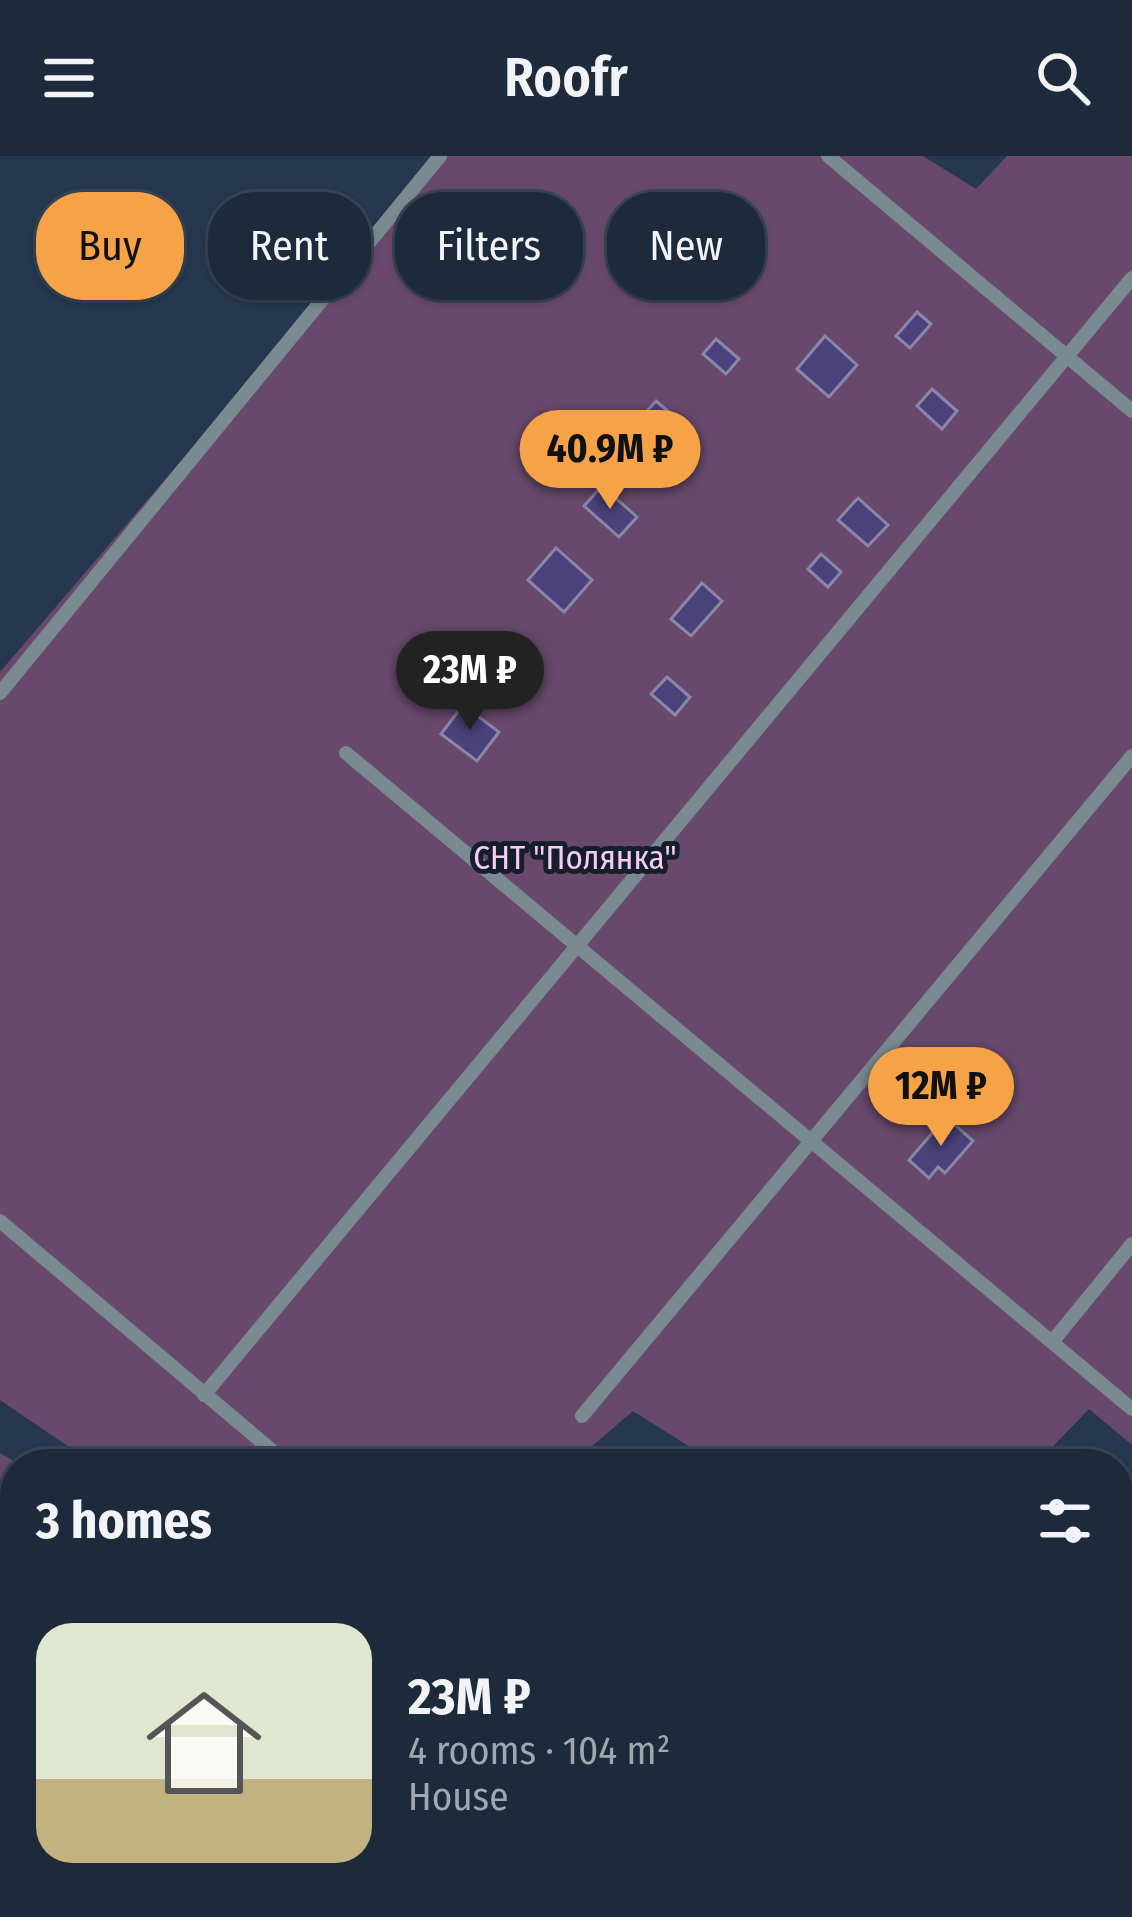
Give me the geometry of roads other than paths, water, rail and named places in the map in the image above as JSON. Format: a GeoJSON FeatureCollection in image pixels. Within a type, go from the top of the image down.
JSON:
{"type":"FeatureCollection","features":[{"type":"Feature","properties":{"kind":"lane"},"geometry":{"type":"LineString","coordinates":[[0,693],[440,156]]}},
{"type":"Feature","properties":{"kind":"lane"},"geometry":{"type":"LineString","coordinates":[[828,156],[1132,411]]}},
{"type":"Feature","properties":{"kind":"lane"},"geometry":{"type":"LineString","coordinates":[[203,1395],[1132,278]]}},
{"type":"Feature","properties":{"kind":"lane"},"geometry":{"type":"LineString","coordinates":[[346,753],[1132,1409]]}},
{"type":"Feature","properties":{"kind":"lane"},"geometry":{"type":"LineString","coordinates":[[582,1415],[1132,756]]}},
{"type":"Feature","properties":{"kind":"lane"},"geometry":{"type":"LineString","coordinates":[[0,1221],[270,1449]]}},
{"type":"Feature","properties":{"kind":"lane"},"geometry":{"type":"LineString","coordinates":[[1052,1342],[1132,1244]]}},
{"type":"Feature","properties":{"kind":"park label","name":"СНТ \"Полянка\""},"geometry":{"type":"Point","coordinates":[575,857]}}]}
